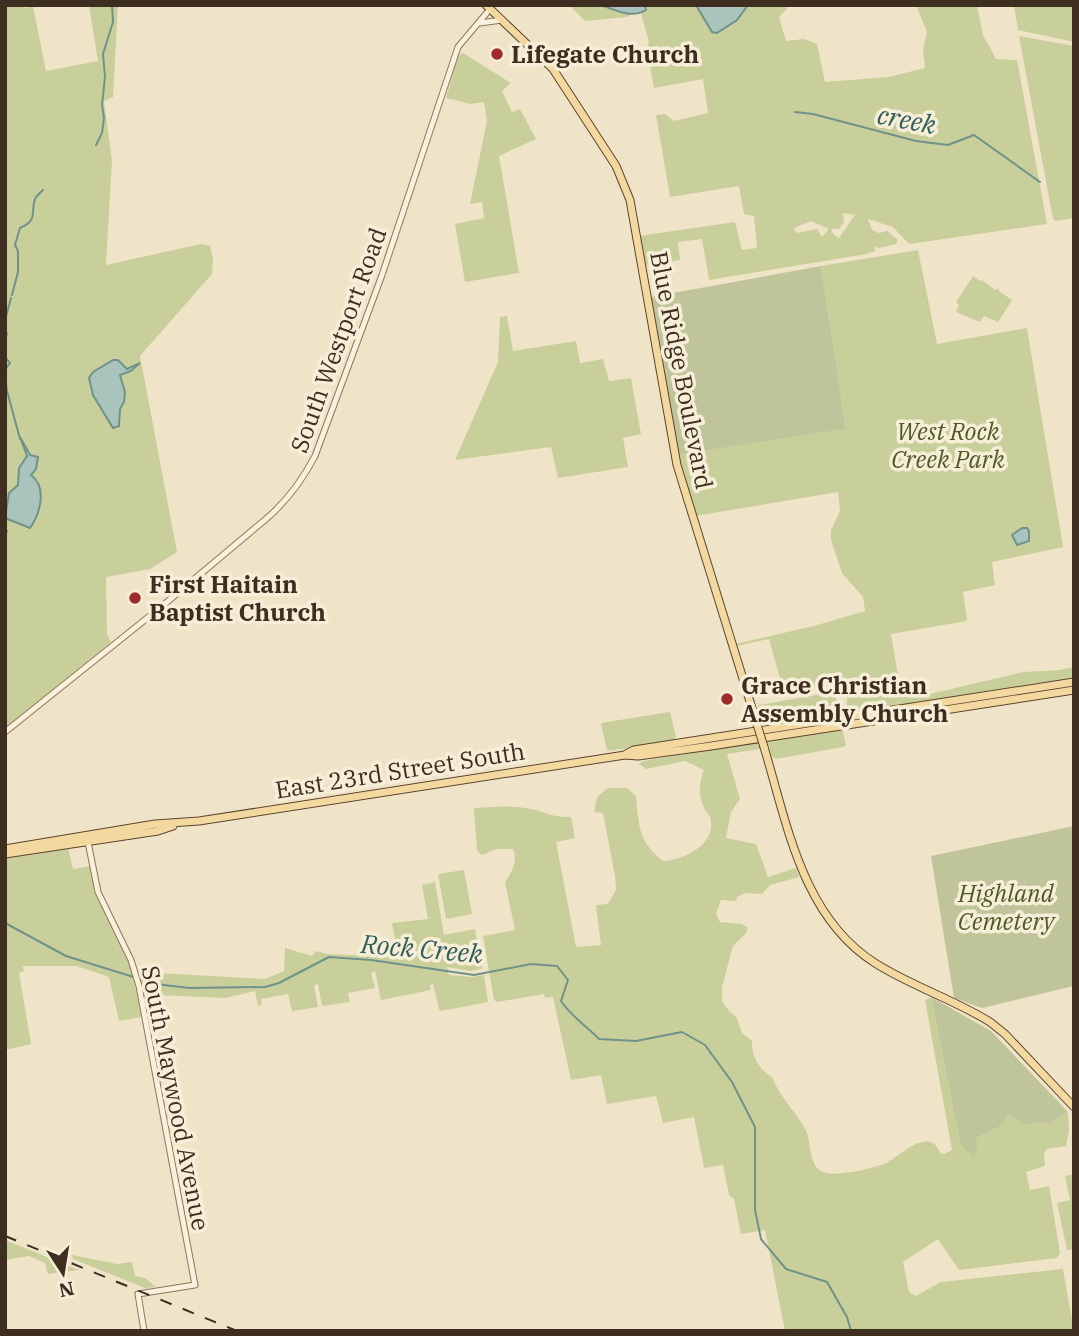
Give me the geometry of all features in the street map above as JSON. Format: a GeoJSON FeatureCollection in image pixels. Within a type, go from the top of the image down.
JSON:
{"type":"FeatureCollection","features":[{"type":"Feature","properties":{"kind":"main road","name":"Blue Ridge Boulevard"},"geometry":{"type":"LineString","coordinates":[[488,7],[553,69],[622,179],[630,200],[677,466],[775,786],[806,878],[820,905],[837,929],[875,963],[990,1022],[1005,1034],[1074,1107]]}},
{"type":"Feature","properties":{"kind":"main road"},"geometry":{"type":"LineString","coordinates":[[711,742],[1074,681]]}},
{"type":"Feature","properties":{"kind":"main road"},"geometry":{"type":"LineString","coordinates":[[711,742],[1074,690]]}},
{"type":"Feature","properties":{"kind":"main road","name":"East 23rd Street South"},"geometry":{"type":"LineString","coordinates":[[5,851],[155,824],[180,823],[625,755],[634,750],[711,742]]}},
{"type":"Feature","properties":{"kind":"main road","name":"East 23rd Street South"},"geometry":{"type":"LineString","coordinates":[[5,851],[158,831],[180,823]]}},
{"type":"Feature","properties":{"kind":"street","name":"South Westport Road"},"geometry":{"type":"LineString","coordinates":[[5,732],[266,519],[288,498],[306,473],[315,456],[369,314],[458,47],[488,7]]}},
{"type":"Feature","properties":{"kind":"street"},"geometry":{"type":"LineString","coordinates":[[477,24],[487,20],[502,20]]}},
{"type":"Feature","properties":{"kind":"street","name":"South Maywood Avenue"},"geometry":{"type":"LineString","coordinates":[[88,842],[94,879],[104,908],[135,969],[195,1285],[138,1294],[144,1331]]}},
{"type":"Feature","properties":{"kind":"green space"},"geometry":{"type":"Polygon","coordinates":[[[5,5],[24,5],[25,8],[33,6],[46,71],[98,61],[89,5],[118,5],[113,97],[104,101],[112,160],[106,265],[201,244],[210,246],[213,258],[212,274],[140,356],[177,552],[150,569],[106,577],[107,634],[111,642],[5,728],[5,5]]]}},
{"type":"Feature","properties":{"kind":"green space"},"geometry":{"type":"Polygon","coordinates":[[[569,5],[601,5],[630,14],[627,17],[585,21],[569,5]]]}},
{"type":"Feature","properties":{"kind":"green space"},"geometry":{"type":"Polygon","coordinates":[[[645,5],[696,5],[712,32],[737,20],[748,5],[786,5],[787,9],[779,17],[786,41],[804,39],[817,44],[825,82],[889,77],[925,68],[923,49],[927,32],[916,5],[977,5],[983,35],[996,59],[1017,60],[1047,224],[909,244],[893,227],[868,219],[872,230],[879,233],[887,231],[898,240],[896,244],[879,248],[875,246],[875,251],[867,254],[709,280],[702,239],[678,242],[680,260],[646,265],[639,236],[735,222],[742,250],[757,248],[754,216],[744,214],[739,186],[670,197],[656,115],[665,114],[674,121],[708,113],[703,79],[654,88],[648,55],[643,55],[649,42],[641,14],[646,10],[645,5]],[[843,213],[844,222],[839,229],[831,229],[839,238],[855,215],[843,213]],[[811,221],[794,228],[796,233],[817,229],[822,237],[829,229],[811,221]]]}},
{"type":"Feature","properties":{"kind":"green space"},"geometry":{"type":"Polygon","coordinates":[[[1014,5],[1074,5],[1074,42],[1018,30],[1014,5]]]}},
{"type":"Feature","properties":{"kind":"green space"},"geometry":{"type":"Polygon","coordinates":[[[1019,36],[1074,46],[1074,218],[1056,221],[1053,219],[1019,36]]]}},
{"type":"Feature","properties":{"kind":"green space"},"geometry":{"type":"Polygon","coordinates":[[[463,53],[511,83],[502,91],[512,112],[520,109],[536,139],[499,156],[519,273],[465,282],[455,224],[484,218],[482,202],[470,204],[487,121],[484,102],[470,104],[446,98],[458,56],[463,53]]]}},
{"type":"Feature","properties":{"kind":"green space","name":"West Rock Creek Park"},"geometry":{"type":"Polygon","coordinates":[[[918,250],[937,344],[1027,328],[1063,547],[992,562],[995,585],[963,592],[967,621],[891,634],[898,675],[784,693],[769,639],[736,646],[735,644],[865,611],[863,597],[842,573],[831,540],[831,530],[840,511],[838,492],[695,516],[677,454],[846,429],[821,266],[918,250]]]}},
{"type":"Feature","properties":{"kind":"green space"},"geometry":{"type":"Polygon","coordinates":[[[821,266],[846,429],[674,455],[651,297],[821,266]]]}},
{"type":"Feature","properties":{"kind":"green space"},"geometry":{"type":"Polygon","coordinates":[[[973,276],[995,290],[999,288],[999,291],[1012,300],[998,322],[984,316],[980,322],[956,312],[959,305],[956,302],[973,276]]]}},
{"type":"Feature","properties":{"kind":"green space"},"geometry":{"type":"Polygon","coordinates":[[[507,316],[513,351],[576,341],[580,363],[603,359],[609,381],[631,378],[641,434],[623,438],[628,467],[558,478],[551,447],[455,460],[498,362],[500,317],[507,316]]]}},
{"type":"Feature","properties":{"kind":"green space"},"geometry":{"type":"Polygon","coordinates":[[[1074,667],[1074,678],[853,712],[847,705],[847,690],[913,678],[917,697],[1023,672],[1074,667]]]}},
{"type":"Feature","properties":{"kind":"green space"},"geometry":{"type":"Polygon","coordinates":[[[827,693],[837,700],[841,712],[762,726],[757,708],[759,705],[827,693]]]}},
{"type":"Feature","properties":{"kind":"green space"},"geometry":{"type":"Polygon","coordinates":[[[670,712],[676,737],[672,742],[607,751],[601,723],[670,712]]]}},
{"type":"Feature","properties":{"kind":"green space"},"geometry":{"type":"Polygon","coordinates":[[[839,730],[843,732],[846,745],[843,747],[776,759],[772,757],[767,740],[839,730]]]}},
{"type":"Feature","properties":{"kind":"green space"},"geometry":{"type":"Polygon","coordinates":[[[757,742],[760,749],[727,754],[740,799],[731,812],[726,838],[756,844],[768,877],[796,868],[799,877],[770,885],[762,894],[745,893],[737,897],[736,901],[721,900],[716,914],[720,922],[747,927],[747,932],[733,946],[722,987],[722,1001],[737,1018],[742,1033],[752,1041],[753,1052],[760,1067],[772,1077],[807,1133],[816,1167],[827,1173],[881,1165],[922,1142],[929,1141],[940,1153],[952,1150],[925,1000],[931,997],[960,1143],[987,1132],[1010,1114],[1025,1125],[1039,1122],[1049,1124],[1068,1112],[1066,1146],[1047,1149],[1044,1154],[1045,1166],[1026,1172],[1030,1190],[1049,1186],[1060,1253],[1057,1258],[959,1270],[938,1239],[903,1262],[909,1292],[916,1296],[941,1282],[1063,1269],[1074,1331],[785,1331],[765,1230],[741,1234],[723,1165],[704,1168],[694,1117],[663,1123],[656,1096],[607,1104],[601,1075],[571,1080],[553,997],[545,998],[544,994],[497,1002],[494,1000],[483,936],[515,930],[505,882],[515,858],[513,849],[497,849],[482,855],[477,851],[474,808],[520,807],[571,817],[575,838],[556,842],[576,947],[601,945],[596,905],[608,904],[616,890],[603,813],[594,812],[597,797],[608,788],[627,788],[636,796],[641,832],[655,854],[663,861],[689,854],[704,843],[711,827],[710,817],[700,794],[704,770],[685,761],[646,769],[639,764],[643,761],[757,742]]]}},
{"type":"Feature","properties":{"kind":"green space","name":"Highland Cemetery"},"geometry":{"type":"Polygon","coordinates":[[[1074,826],[1074,986],[982,1008],[954,998],[931,856],[1074,826]]]}},
{"type":"Feature","properties":{"kind":"green space"},"geometry":{"type":"Polygon","coordinates":[[[68,847],[73,869],[90,866],[99,900],[129,960],[142,1017],[119,1021],[109,977],[77,966],[23,966],[24,971],[19,973],[31,1044],[5,1050],[5,857],[68,847]]]}},
{"type":"Feature","properties":{"kind":"green space"},"geometry":{"type":"Polygon","coordinates":[[[464,870],[472,914],[446,919],[438,874],[464,870]]]}},
{"type":"Feature","properties":{"kind":"green space"},"geometry":{"type":"Polygon","coordinates":[[[435,882],[444,935],[475,929],[482,969],[470,971],[447,967],[449,975],[484,975],[488,1002],[441,1011],[433,984],[430,985],[431,990],[381,1000],[375,971],[371,973],[375,988],[348,993],[350,1002],[322,1006],[318,984],[314,985],[318,1007],[292,1011],[288,994],[261,999],[262,1005],[258,1006],[255,991],[226,998],[156,995],[143,989],[139,972],[265,979],[284,971],[285,948],[312,956],[316,951],[328,954],[398,957],[392,923],[428,919],[422,885],[435,882]]]}},
{"type":"Feature","properties":{"kind":"green space"},"geometry":{"type":"Polygon","coordinates":[[[931,997],[991,1031],[1068,1112],[1049,1124],[1039,1122],[1025,1125],[1009,1115],[1000,1126],[976,1138],[974,1158],[960,1143],[931,997]]]}},
{"type":"Feature","properties":{"kind":"green space"},"geometry":{"type":"Polygon","coordinates":[[[1074,1174],[1074,1249],[1067,1250],[1057,1203],[1070,1200],[1065,1176],[1074,1174]]]}},
{"type":"Feature","properties":{"kind":"green space"},"geometry":{"type":"Polygon","coordinates":[[[5,1240],[79,1270],[48,1274],[45,1263],[29,1256],[5,1260],[5,1240]]]}},
{"type":"Feature","properties":{"kind":"green space"},"geometry":{"type":"Polygon","coordinates":[[[72,1255],[117,1264],[132,1262],[135,1276],[145,1278],[156,1287],[145,1288],[73,1259],[72,1255]]]}},
{"type":"Feature","properties":{"kind":"water"},"geometry":{"type":"Polygon","coordinates":[[[601,5],[645,5],[646,10],[629,14],[601,5]]]}},
{"type":"Feature","properties":{"kind":"water"},"geometry":{"type":"Polygon","coordinates":[[[696,5],[748,5],[737,20],[717,33],[712,32],[696,5]]]}},
{"type":"Feature","properties":{"kind":"water"},"geometry":{"type":"Polygon","coordinates":[[[113,360],[118,360],[127,369],[140,363],[131,371],[120,375],[125,392],[124,402],[120,409],[119,426],[113,428],[93,395],[89,378],[93,372],[113,360]]]}},
{"type":"Feature","properties":{"kind":"water"},"geometry":{"type":"Polygon","coordinates":[[[20,437],[30,455],[38,457],[36,469],[31,475],[39,486],[41,500],[30,528],[5,518],[9,493],[18,485],[19,468],[27,456],[20,437]]]}},
{"type":"Feature","properties":{"kind":"water"},"geometry":{"type":"Polygon","coordinates":[[[1022,528],[1029,531],[1029,541],[1017,545],[1012,535],[1022,528]]]}},
{"type":"Feature","properties":{"kind":"waterway"},"geometry":{"type":"LineString","coordinates":[[96,145],[102,133],[104,118],[103,54],[113,22],[112,5]]}},
{"type":"Feature","properties":{"kind":"waterway","name":"creek"},"geometry":{"type":"LineString","coordinates":[[795,112],[813,114],[916,141],[948,145],[974,135],[1040,182]]}},
{"type":"Feature","properties":{"kind":"waterway"},"geometry":{"type":"LineString","coordinates":[[12,295],[18,272],[18,251],[15,245],[20,228],[32,219],[35,199],[43,190]]}},
{"type":"Feature","properties":{"kind":"waterway"},"geometry":{"type":"LineString","coordinates":[[5,320],[11,298]]}},
{"type":"Feature","properties":{"kind":"waterway"},"geometry":{"type":"LineString","coordinates":[[5,330],[5,339]]}},
{"type":"Feature","properties":{"kind":"waterway"},"geometry":{"type":"LineString","coordinates":[[5,342],[5,351]]}},
{"type":"Feature","properties":{"kind":"waterway"},"geometry":{"type":"LineString","coordinates":[[5,357],[10,363],[5,370]]}},
{"type":"Feature","properties":{"kind":"waterway"},"geometry":{"type":"LineString","coordinates":[[5,376],[20,439]]}},
{"type":"Feature","properties":{"kind":"waterway"},"geometry":{"type":"LineString","coordinates":[[5,536],[7,531]]}},
{"type":"Feature","properties":{"kind":"waterway","name":"Rock Creek"},"geometry":{"type":"LineString","coordinates":[[5,923],[66,956],[156,984],[189,988],[265,987],[279,983],[329,957],[371,960],[474,975],[531,964],[557,966],[568,980],[561,1001],[599,1039],[636,1041],[682,1032],[705,1045],[732,1082],[755,1127],[755,1210],[761,1239],[786,1269],[827,1282],[847,1317],[851,1331]]}},
{"type":"Feature","properties":{"kind":"railway"},"geometry":{"type":"LineString","coordinates":[[5,1236],[237,1331]]}},
{"type":"Feature","properties":{"kind":"place","name":"Lifegate Church"},"geometry":{"type":"Point","coordinates":[497,54]}},
{"type":"Feature","properties":{"kind":"place","name":"First Haitain Baptist Church"},"geometry":{"type":"Point","coordinates":[135,598]}},
{"type":"Feature","properties":{"kind":"place","name":"Grace Christian Assembly Church"},"geometry":{"type":"Point","coordinates":[727,699]}}]}
